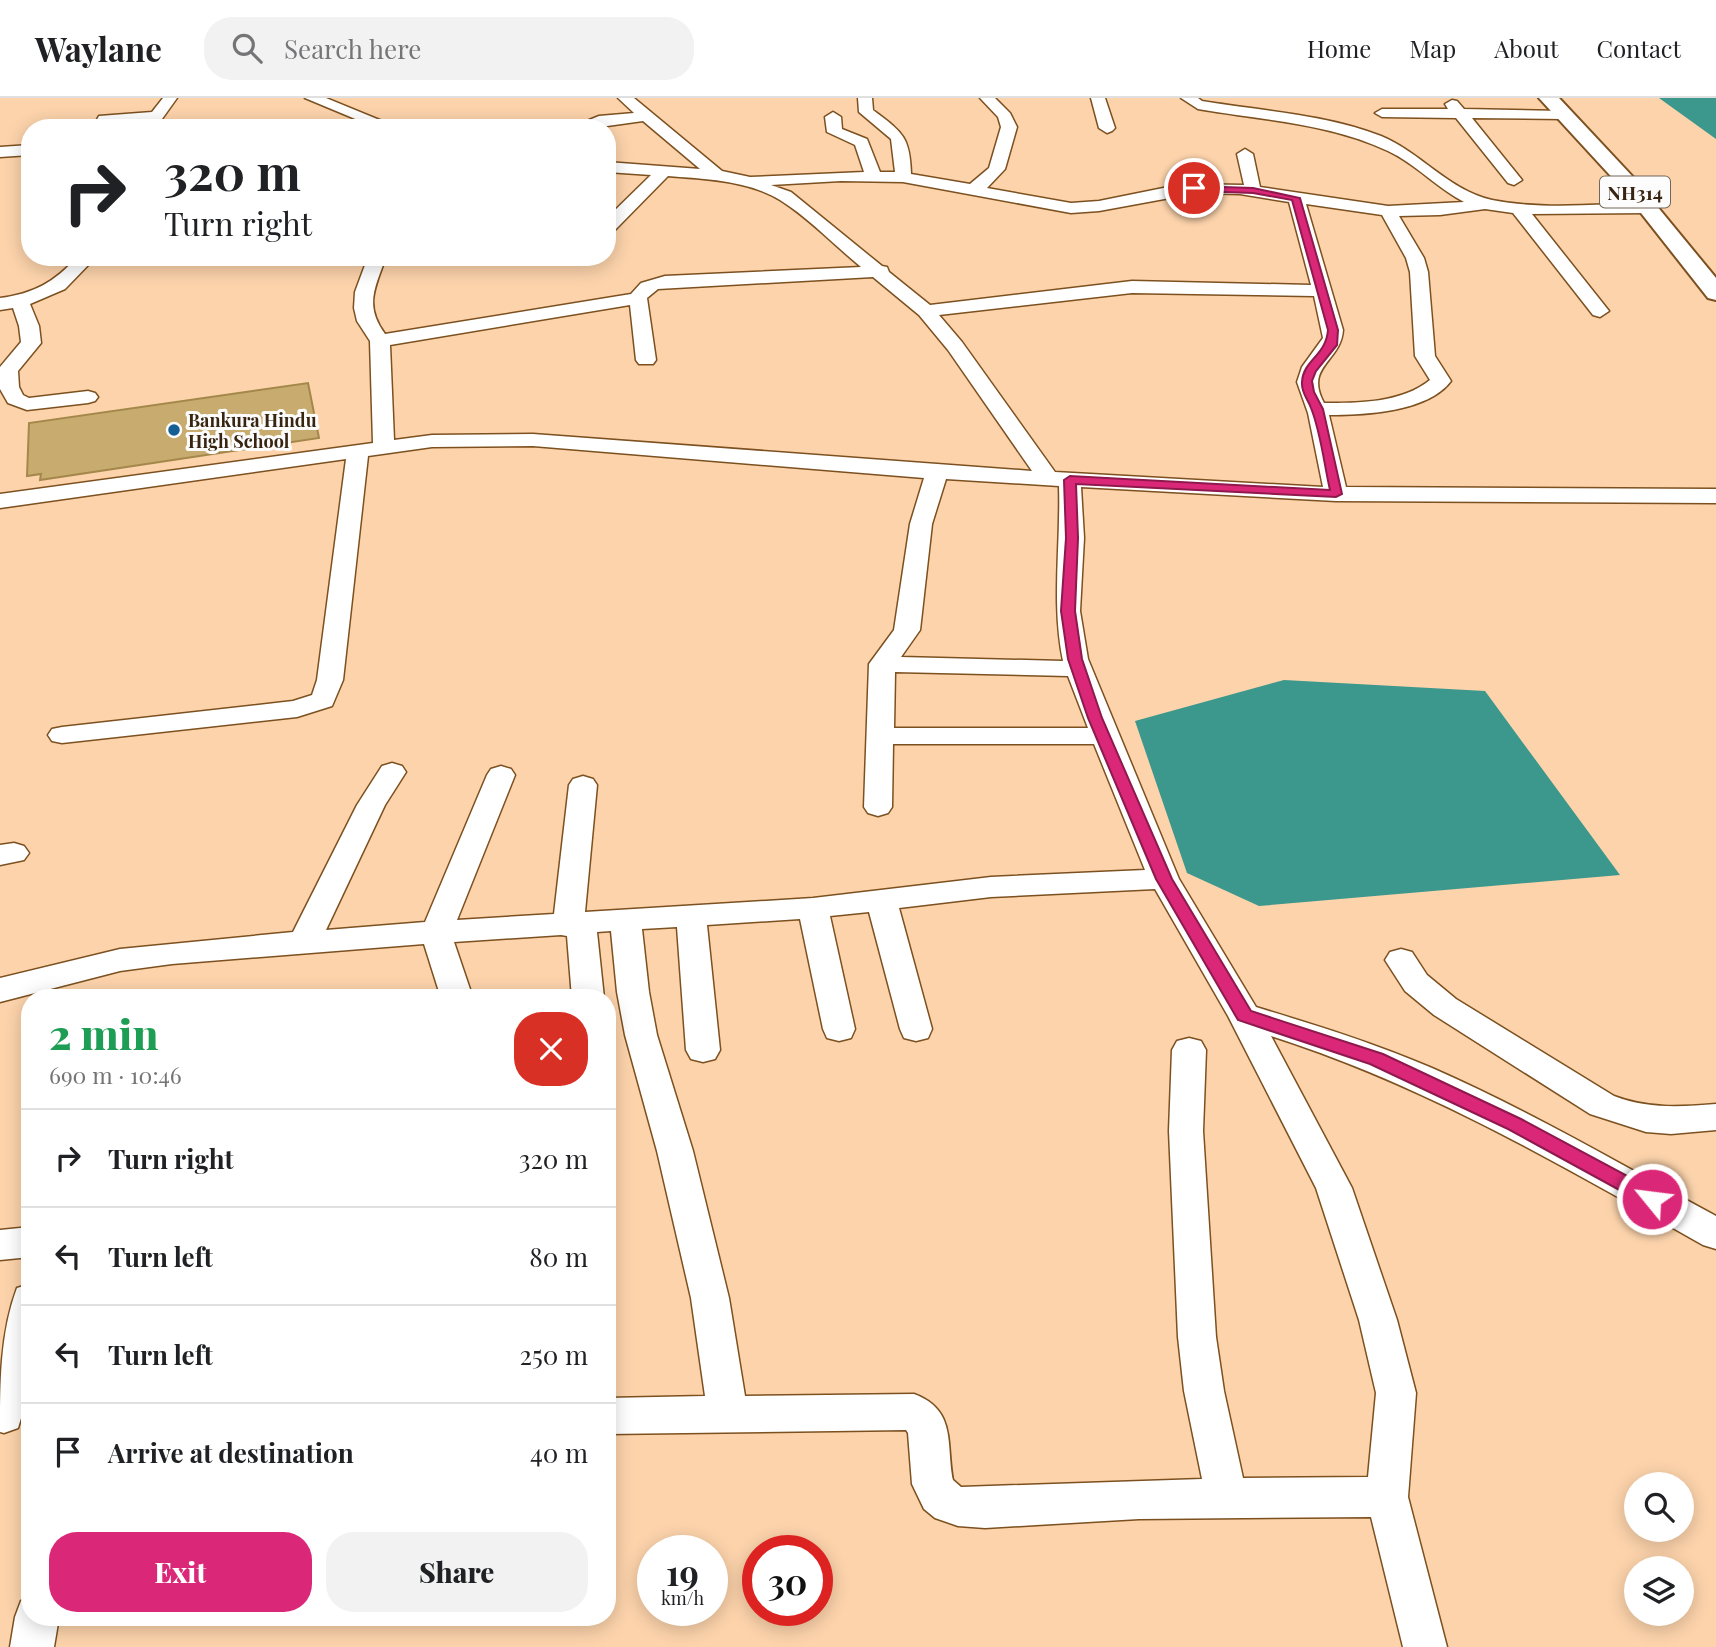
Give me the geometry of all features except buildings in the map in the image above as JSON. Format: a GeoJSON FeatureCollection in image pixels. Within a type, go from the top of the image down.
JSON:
{"type":"FeatureCollection","features":[{"type":"Feature","properties":{"kind":"highway","name":"NH314"},"geometry":{"type":"LineString","coordinates":[[1548,98],[1626,181],[1716,293]]}},
{"type":"Feature","properties":{"kind":"street"},"geometry":{"type":"LineString","coordinates":[[104,119],[157,116],[170,98]]}},
{"type":"Feature","properties":{"kind":"street"},"geometry":{"type":"LineString","coordinates":[[312,98],[368,119]]}},
{"type":"Feature","properties":{"kind":"street"},"geometry":{"type":"LineString","coordinates":[[625,98],[717,175]]}},
{"type":"Feature","properties":{"kind":"street"},"geometry":{"type":"LineString","coordinates":[[865,98],[866,112],[892,129],[900,138],[903,177]]}},
{"type":"Feature","properties":{"kind":"street"},"geometry":{"type":"LineString","coordinates":[[972,190],[995,174],[1002,161],[1003,141],[1009,127],[1005,116],[987,98]]}},
{"type":"Feature","properties":{"kind":"street"},"geometry":{"type":"LineString","coordinates":[[1098,98],[1108,128]]}},
{"type":"Feature","properties":{"kind":"street"},"geometry":{"type":"LineString","coordinates":[[1188,98],[1198,104],[1349,132],[1395,148],[1437,178],[1484,204]]}},
{"type":"Feature","properties":{"kind":"street"},"geometry":{"type":"LineString","coordinates":[[1373,98],[1382,113],[1395,148]]}},
{"type":"Feature","properties":{"kind":"street"},"geometry":{"type":"LineString","coordinates":[[1447,98],[1514,180]]}},
{"type":"Feature","properties":{"kind":"street"},"geometry":{"type":"LineString","coordinates":[[1382,113],[1563,115]]}},
{"type":"Feature","properties":{"kind":"street"},"geometry":{"type":"LineString","coordinates":[[616,119],[646,116]]}},
{"type":"Feature","properties":{"kind":"street"},"geometry":{"type":"LineString","coordinates":[[833,117],[832,127],[835,132],[862,142],[873,176]]}},
{"type":"Feature","properties":{"kind":"street"},"geometry":{"type":"LineString","coordinates":[[0,152],[21,151]]}},
{"type":"Feature","properties":{"kind":"street"},"geometry":{"type":"LineString","coordinates":[[1245,154],[1253,191]]}},
{"type":"Feature","properties":{"kind":"street"},"geometry":{"type":"LineString","coordinates":[[616,168],[717,175],[749,182],[785,196],[926,310],[1059,478],[1072,538],[1068,611],[1078,669],[1164,879],[1244,1015],[1334,1188],[1378,1320],[1396,1392],[1387,1497],[1425,1647]]}},
{"type":"Feature","properties":{"kind":"street"},"geometry":{"type":"LineString","coordinates":[[616,219],[664,171]]}},
{"type":"Feature","properties":{"kind":"street"},"geometry":{"type":"LineString","coordinates":[[749,182],[903,177],[1054,206],[1084,209],[1183,189],[1253,191],[1388,211],[1461,208],[1484,204],[1518,208],[1647,208]]}},
{"type":"Feature","properties":{"kind":"street"},"geometry":{"type":"LineString","coordinates":[[1296,198],[1324,291],[1334,338],[1332,345],[1310,370],[1307,381],[1308,392],[1317,409],[1336,494]]}},
{"type":"Feature","properties":{"kind":"street"},"geometry":{"type":"LineString","coordinates":[[1461,208],[1534,227]]}},
{"type":"Feature","properties":{"kind":"street"},"geometry":{"type":"LineString","coordinates":[[1518,208],[1600,312]]}},
{"type":"Feature","properties":{"kind":"street"},"geometry":{"type":"LineString","coordinates":[[1317,409],[1378,407],[1435,387],[1441,381],[1425,356],[1419,272],[1415,258],[1388,211]]}},
{"type":"Feature","properties":{"kind":"street"},"geometry":{"type":"LineString","coordinates":[[79,266],[58,288],[10,302],[32,336],[26,350],[8,370],[5,393],[27,404],[88,397]]}},
{"type":"Feature","properties":{"kind":"street"},"geometry":{"type":"LineString","coordinates":[[374,266],[364,292],[363,308],[366,321],[380,341],[384,447]]}},
{"type":"Feature","properties":{"kind":"street"},"geometry":{"type":"LineString","coordinates":[[646,360],[638,298],[642,290],[649,286],[670,281],[881,271]]}},
{"type":"Feature","properties":{"kind":"street"},"geometry":{"type":"LineString","coordinates":[[926,310],[1132,287],[1324,291]]}},
{"type":"Feature","properties":{"kind":"street"},"geometry":{"type":"LineString","coordinates":[[380,341],[638,298]]}},
{"type":"Feature","properties":{"kind":"street"},"geometry":{"type":"LineString","coordinates":[[0,501],[432,441],[533,440],[937,472],[1336,494],[1716,496]]}},
{"type":"Feature","properties":{"kind":"street"},"geometry":{"type":"LineString","coordinates":[[62,735],[297,709],[323,700],[330,680],[358,450]]}},
{"type":"Feature","properties":{"kind":"street"},"geometry":{"type":"LineString","coordinates":[[878,807],[881,664],[907,630],[921,524],[937,472]]}},
{"type":"Feature","properties":{"kind":"street"},"geometry":{"type":"LineString","coordinates":[[881,664],[1078,669]]}},
{"type":"Feature","properties":{"kind":"street"},"geometry":{"type":"LineString","coordinates":[[880,736],[1104,736]]}},
{"type":"Feature","properties":{"kind":"street"},"geometry":{"type":"LineString","coordinates":[[304,942],[371,805],[392,772]]}},
{"type":"Feature","properties":{"kind":"street"},"geometry":{"type":"LineString","coordinates":[[454,989],[436,933],[501,775]]}},
{"type":"Feature","properties":{"kind":"street"},"geometry":{"type":"LineString","coordinates":[[583,785],[575,925],[586,989]]}},
{"type":"Feature","properties":{"kind":"street"},"geometry":{"type":"LineString","coordinates":[[0,990],[71,985],[120,961],[172,953],[813,908],[990,887],[1164,879]]}},
{"type":"Feature","properties":{"kind":"street"},"geometry":{"type":"LineString","coordinates":[[881,899],[916,1029]]}},
{"type":"Feature","properties":{"kind":"street"},"geometry":{"type":"LineString","coordinates":[[813,908],[839,1029]]}},
{"type":"Feature","properties":{"kind":"street"},"geometry":{"type":"LineString","coordinates":[[691,917],[703,1050]]}},
{"type":"Feature","properties":{"kind":"street"},"geometry":{"type":"LineString","coordinates":[[626,922],[632,992],[641,1035],[675,1151],[710,1297],[728,1414]]}},
{"type":"Feature","properties":{"kind":"street"},"geometry":{"type":"LineString","coordinates":[[1401,960],[1416,983],[1445,1007],[1602,1105],[1649,1121],[1716,1117]]}},
{"type":"Feature","properties":{"kind":"street"},"geometry":{"type":"LineString","coordinates":[[1244,1015],[1376,1059],[1436,1086],[1514,1124],[1716,1234]]}},
{"type":"Feature","properties":{"kind":"street"},"geometry":{"type":"LineString","coordinates":[[1189,1049],[1186,1131],[1197,1337],[1204,1391],[1227,1499]]}},
{"type":"Feature","properties":{"kind":"street"},"geometry":{"type":"LineString","coordinates":[[0,1245],[21,1243]]}},
{"type":"Feature","properties":{"kind":"street"},"geometry":{"type":"LineString","coordinates":[[11,1417],[21,1355]]}},
{"type":"Feature","properties":{"kind":"street"},"geometry":{"type":"LineString","coordinates":[[616,1416],[914,1412],[923,1417],[929,1427],[933,1487],[944,1501],[962,1508],[1057,1502],[1387,1497]]}},
{"type":"Feature","properties":{"kind":"street"},"geometry":{"type":"LineString","coordinates":[[32,1647],[36,1626]]}},
{"type":"Feature","properties":{"kind":"water"},"geometry":{"type":"Polygon","coordinates":[[[1659,98],[1716,98],[1716,139],[1659,98]]]}},
{"type":"Feature","properties":{"kind":"water"},"geometry":{"type":"Polygon","coordinates":[[[1284,680],[1485,691],[1620,875],[1259,906],[1187,873],[1135,721],[1284,680]]]}},
{"type":"Feature","properties":{"kind":"place","name":"Bankura Hindu High School"},"geometry":{"type":"Point","coordinates":[174,430]}},
{"type":"Feature","properties":{"kind":"route"},"geometry":{"type":"LineString","coordinates":[[1194,188],[1253,191],[1296,198],[1333,330],[1332,345],[1310,370],[1307,381],[1308,392],[1317,409],[1336,494],[1070,480],[1072,538],[1068,611],[1075,659],[1095,718],[1164,879],[1244,1015],[1376,1059],[1436,1086],[1514,1124],[1652,1199]]}}]}
